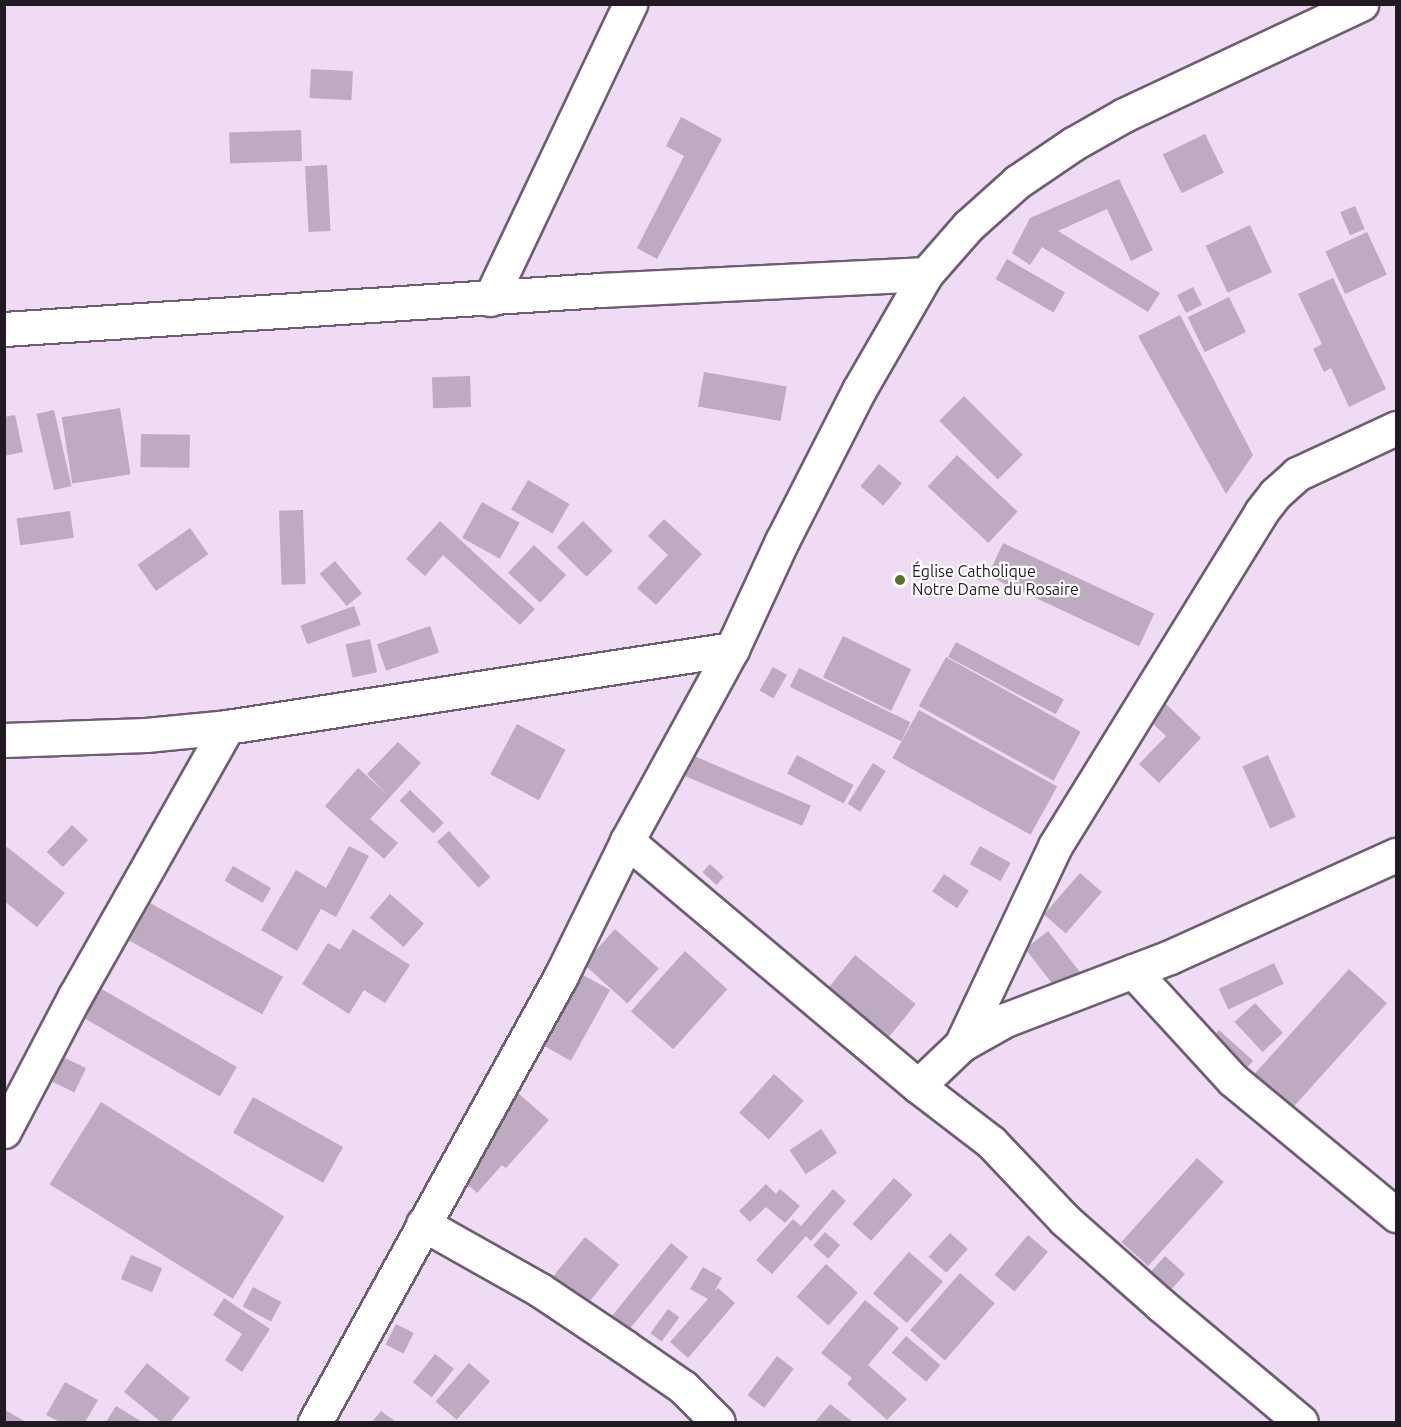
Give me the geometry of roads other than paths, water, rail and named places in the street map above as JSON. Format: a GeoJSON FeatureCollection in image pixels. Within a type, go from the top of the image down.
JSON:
{"type":"FeatureCollection","features":[{"type":"Feature","properties":{"kind":"street"},"geometry":{"type":"LineString","coordinates":[[490,298],[630,4]]}},
{"type":"Feature","properties":{"kind":"street"},"geometry":{"type":"LineString","coordinates":[[315,1422],[561,976],[627,842],[732,649],[782,541],[844,420],[926,274],[968,225],[1017,182],[1073,144],[1124,115],[1361,4]]}},
{"type":"Feature","properties":{"kind":"street"},"geometry":{"type":"LineString","coordinates":[[4,329],[490,298],[926,274]]}},
{"type":"Feature","properties":{"kind":"street"},"geometry":{"type":"LineString","coordinates":[[961,1045],[1055,846],[1262,512],[1275,494],[1297,474],[1396,428]]}},
{"type":"Feature","properties":{"kind":"street"},"geometry":{"type":"LineString","coordinates":[[4,740],[146,735],[227,727],[732,649]]}},
{"type":"Feature","properties":{"kind":"street"},"geometry":{"type":"LineString","coordinates":[[4,1131],[80,986],[227,727]]}},
{"type":"Feature","properties":{"kind":"street"},"geometry":{"type":"LineString","coordinates":[[627,842],[918,1086],[991,1142],[1065,1220],[1161,1305],[1301,1422]]}},
{"type":"Feature","properties":{"kind":"street"},"geometry":{"type":"LineString","coordinates":[[918,1086],[961,1045],[1005,1020],[1133,970],[1396,855]]}},
{"type":"Feature","properties":{"kind":"street"},"geometry":{"type":"LineString","coordinates":[[1133,970],[1233,1080],[1396,1215]]}},
{"type":"Feature","properties":{"kind":"street"},"geometry":{"type":"LineString","coordinates":[[423,1224],[540,1290],[683,1387],[718,1422]]}},
{"type":"Feature","properties":{"kind":"place","name":"Église Catholique Notre Dame du Rosaire"},"geometry":{"type":"Point","coordinates":[900,580]}}]}
